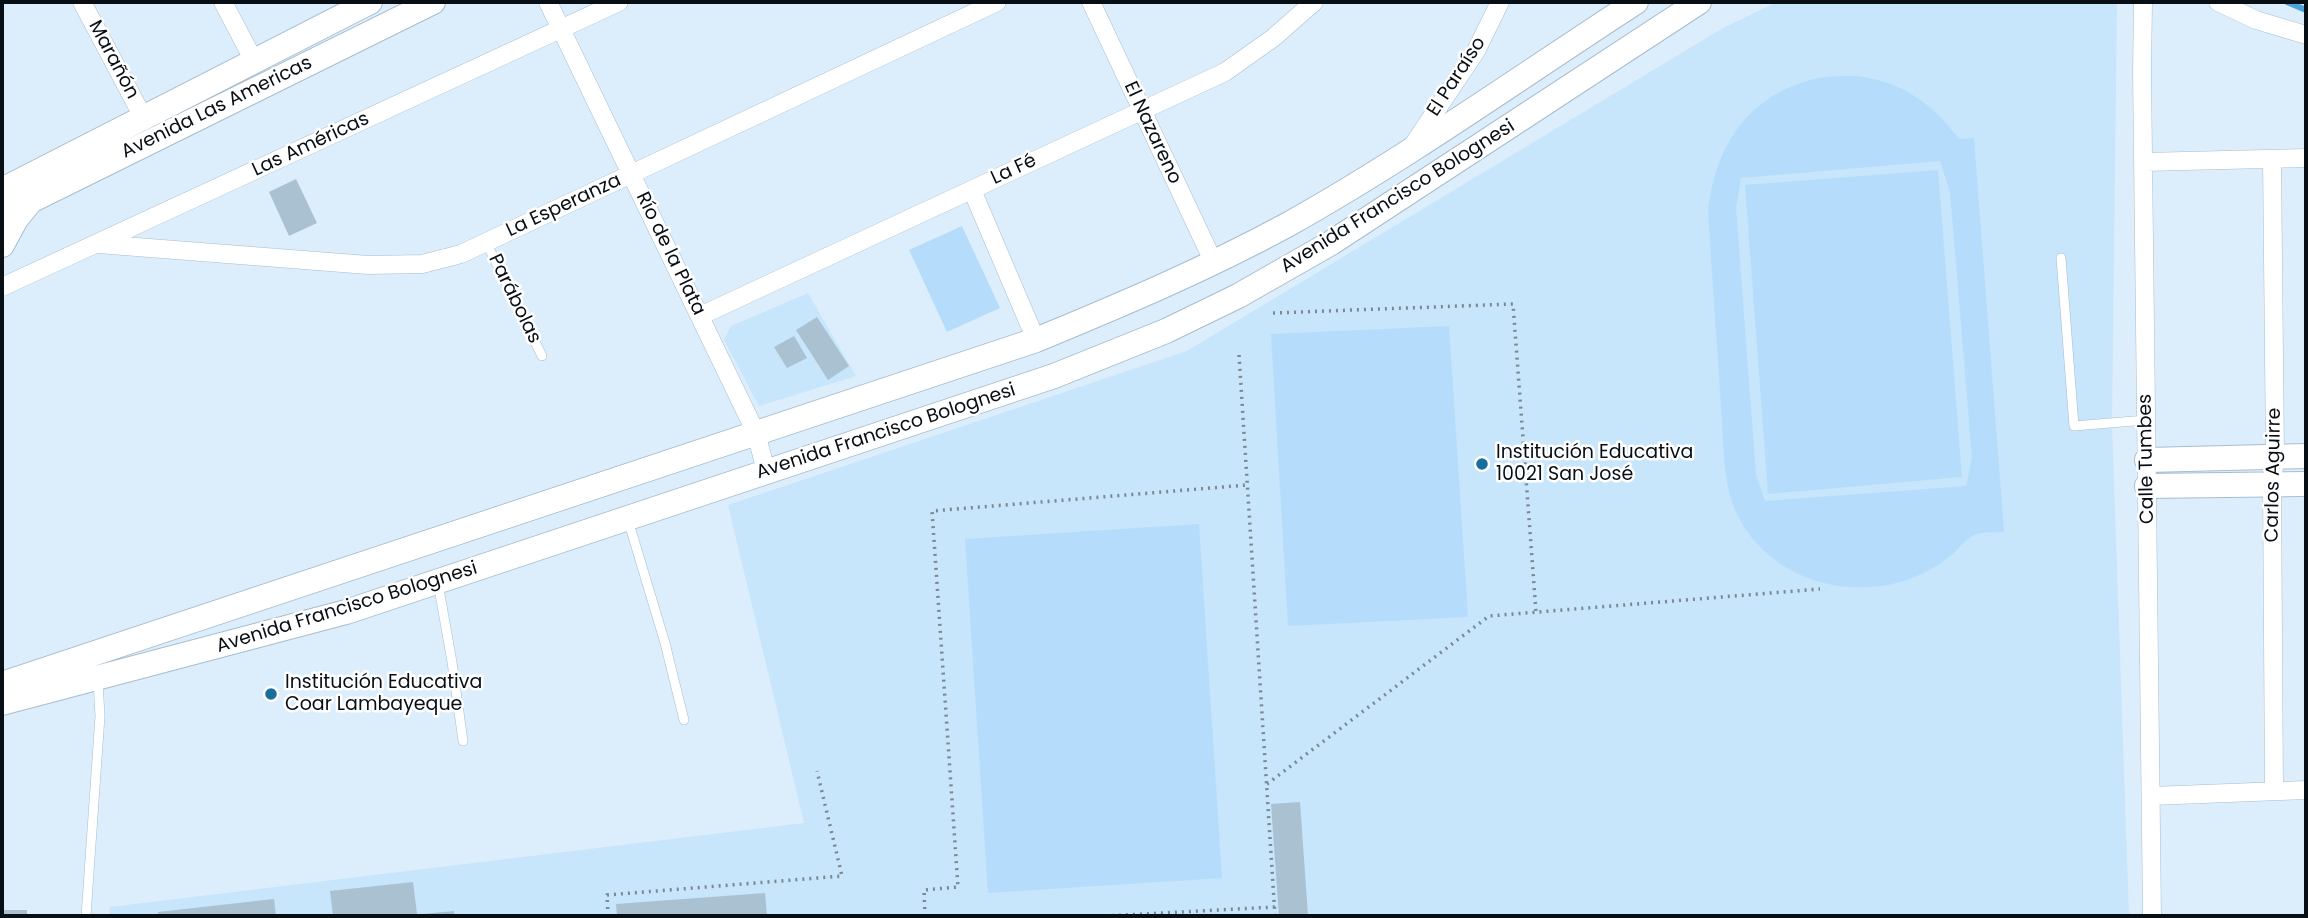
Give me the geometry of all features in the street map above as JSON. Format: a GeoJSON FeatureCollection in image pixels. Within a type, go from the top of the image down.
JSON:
{"type":"FeatureCollection","features":[{"type":"Feature","properties":{"kind":"main road","name":"Avenida Las Americas"},"geometry":{"type":"LineString","coordinates":[[2,215],[433,2]]}},
{"type":"Feature","properties":{"kind":"main road","name":"Avenida Francisco Bolognesi"},"geometry":{"type":"LineString","coordinates":[[2,684],[1036,340],[1214,263],[1352,187],[1636,2]]}},
{"type":"Feature","properties":{"kind":"main road","name":"Avenida Francisco Bolognesi"},"geometry":{"type":"LineString","coordinates":[[2,704],[346,612],[1054,376],[1166,331],[1238,296],[1331,243],[1699,2]]}},
{"type":"Feature","properties":{"kind":"main road","name":"Avenida Las Americas"},"geometry":{"type":"LineString","coordinates":[[2,190],[144,119],[356,5]]}},
{"type":"Feature","properties":{"kind":"main road"},"geometry":{"type":"LineString","coordinates":[[2,245],[16,219],[32,200]]}},
{"type":"Feature","properties":{"kind":"main road"},"geometry":{"type":"LineString","coordinates":[[2147,460],[2306,456]]}},
{"type":"Feature","properties":{"kind":"main road"},"geometry":{"type":"LineString","coordinates":[[2147,486],[2306,484]]}},
{"type":"Feature","properties":{"kind":"street","name":"Marañón"},"geometry":{"type":"LineString","coordinates":[[82,2],[144,119]]}},
{"type":"Feature","properties":{"kind":"street"},"geometry":{"type":"LineString","coordinates":[[223,2],[254,61]]}},
{"type":"Feature","properties":{"kind":"street","name":"Río de la Plata"},"geometry":{"type":"LineString","coordinates":[[548,2],[756,433],[766,471]]}},
{"type":"Feature","properties":{"kind":"street","name":"Las Américas"},"geometry":{"type":"LineString","coordinates":[[2,287],[620,2]]}},
{"type":"Feature","properties":{"kind":"street","name":"La Esperanza"},"geometry":{"type":"LineString","coordinates":[[98,244],[368,265],[422,264],[461,254],[997,2]]}},
{"type":"Feature","properties":{"kind":"street","name":"El Nazareno"},"geometry":{"type":"LineString","coordinates":[[1091,2],[1214,263]]}},
{"type":"Feature","properties":{"kind":"street","name":"La Fé"},"geometry":{"type":"LineString","coordinates":[[700,316],[1225,72],[1273,38],[1314,2]]}},
{"type":"Feature","properties":{"kind":"street","name":"El Paraíso"},"geometry":{"type":"LineString","coordinates":[[1409,150],[1476,51],[1500,2]]}},
{"type":"Feature","properties":{"kind":"street","name":"Calle Tumbes"},"geometry":{"type":"LineString","coordinates":[[2143,2],[2152,916]]}},
{"type":"Feature","properties":{"kind":"street"},"geometry":{"type":"LineString","coordinates":[[2218,2],[2256,20],[2306,35]]}},
{"type":"Feature","properties":{"kind":"street"},"geometry":{"type":"LineString","coordinates":[[2144,162],[2306,158]]}},
{"type":"Feature","properties":{"kind":"street","name":"Carlos Aguirre"},"geometry":{"type":"LineString","coordinates":[[2272,159],[2276,456],[2272,484],[2274,791]]}},
{"type":"Feature","properties":{"kind":"street"},"geometry":{"type":"LineString","coordinates":[[972,190],[1036,340]]}},
{"type":"Feature","properties":{"kind":"street"},"geometry":{"type":"LineString","coordinates":[[2151,796],[2306,790]]}},
{"type":"Feature","properties":{"kind":"lane","name":"Parábolas"},"geometry":{"type":"LineString","coordinates":[[486,242],[542,356]]}},
{"type":"Feature","properties":{"kind":"lane"},"geometry":{"type":"LineString","coordinates":[[2061,258],[2074,426],[2146,420]]}},
{"type":"Feature","properties":{"kind":"lane"},"geometry":{"type":"LineString","coordinates":[[628,518],[665,643],[684,720]]}},
{"type":"Feature","properties":{"kind":"lane"},"geometry":{"type":"LineString","coordinates":[[437,582],[463,741]]}},
{"type":"Feature","properties":{"kind":"lane"},"geometry":{"type":"LineString","coordinates":[[86,916],[100,716],[98,677]]}},
{"type":"Feature","properties":{"kind":"path"},"geometry":{"type":"LineString","coordinates":[[1273,313],[1513,304],[1536,612]]}},
{"type":"Feature","properties":{"kind":"path"},"geometry":{"type":"LineString","coordinates":[[1239,355],[1275,916]]}},
{"type":"Feature","properties":{"kind":"path"},"geometry":{"type":"LineString","coordinates":[[925,916],[924,890],[958,887],[932,511],[1247,485]]}},
{"type":"Feature","properties":{"kind":"path"},"geometry":{"type":"LineString","coordinates":[[1267,784],[1489,616],[1820,589]]}},
{"type":"Feature","properties":{"kind":"path"},"geometry":{"type":"LineString","coordinates":[[608,916],[607,895],[842,876],[817,771]]}},
{"type":"Feature","properties":{"kind":"path"},"geometry":{"type":"LineString","coordinates":[[1105,916],[1275,906]]}},
{"type":"Feature","properties":{"kind":"shaded area","name":"Institución Educativa 10021 San José"},"geometry":{"type":"Polygon","coordinates":[[[1777,2],[2117,2],[2112,423],[2129,916],[109,916],[110,907],[804,823],[728,505],[1187,351],[1723,28],[1777,2]]]}},
{"type":"Feature","properties":{"kind":"shaded area"},"geometry":{"type":"Polygon","coordinates":[[[1857,76],[1902,89],[1927,105],[1959,139],[1974,138],[2004,532],[1975,534],[1943,561],[1912,578],[1890,584],[1846,587],[1807,578],[1773,558],[1746,530],[1731,500],[1724,461],[1708,211],[1717,168],[1725,149],[1748,116],[1782,91],[1804,82],[1824,77],[1857,76]],[[1940,161],[1741,178],[1736,208],[1756,475],[1765,501],[1966,486],[1972,458],[1950,192],[1940,161]]]}},
{"type":"Feature","properties":{"kind":"shaded area"},"geometry":{"type":"Polygon","coordinates":[[[1938,170],[1962,477],[1768,494],[1745,185],[1938,170]]]}},
{"type":"Feature","properties":{"kind":"shaded area"},"geometry":{"type":"Polygon","coordinates":[[[962,226],[1000,308],[947,332],[909,250],[962,226]]]}},
{"type":"Feature","properties":{"kind":"shaded area"},"geometry":{"type":"Polygon","coordinates":[[[808,293],[856,376],[759,406],[724,340],[731,326],[808,293]]]}},
{"type":"Feature","properties":{"kind":"shaded area"},"geometry":{"type":"Polygon","coordinates":[[[1449,326],[1468,617],[1288,626],[1271,334],[1449,326]]]}},
{"type":"Feature","properties":{"kind":"shaded area"},"geometry":{"type":"Polygon","coordinates":[[[1199,524],[1222,878],[988,893],[965,539],[1199,524]]]}},
{"type":"Feature","properties":{"kind":"building"},"geometry":{"type":"Polygon","coordinates":[[[296,179],[317,223],[289,236],[269,192],[296,179]]]}},
{"type":"Feature","properties":{"kind":"building"},"geometry":{"type":"Polygon","coordinates":[[[817,317],[849,366],[828,380],[796,330],[817,317]]]}},
{"type":"Feature","properties":{"kind":"building"},"geometry":{"type":"Polygon","coordinates":[[[794,336],[807,358],[787,368],[774,347],[794,336]]]}},
{"type":"Feature","properties":{"kind":"building"},"geometry":{"type":"Polygon","coordinates":[[[1300,802],[1308,916],[1279,916],[1271,804],[1300,802]]]}},
{"type":"Feature","properties":{"kind":"building"},"geometry":{"type":"Polygon","coordinates":[[[413,882],[417,914],[333,916],[330,891],[413,882]]]}},
{"type":"Feature","properties":{"kind":"building"},"geometry":{"type":"Polygon","coordinates":[[[765,893],[767,916],[617,916],[616,904],[765,893]]]}},
{"type":"Feature","properties":{"kind":"building"},"geometry":{"type":"Polygon","coordinates":[[[274,899],[276,916],[158,916],[158,912],[274,899]]]}},
{"type":"Feature","properties":{"kind":"building"},"geometry":{"type":"Polygon","coordinates":[[[2,910],[27,910],[27,916],[2,916],[2,910]]]}},
{"type":"Feature","properties":{"kind":"building"},"geometry":{"type":"Polygon","coordinates":[[[454,911],[454,916],[422,916],[422,914],[454,911]]]}},
{"type":"Feature","properties":{"kind":"waterway"},"geometry":{"type":"LineString","coordinates":[[2287,2],[2306,10]]}},
{"type":"Feature","properties":{"kind":"place","name":"Institución Educativa 10021 San José"},"geometry":{"type":"Point","coordinates":[1482,464]}},
{"type":"Feature","properties":{"kind":"place","name":"Institución Educativa Coar Lambayeque"},"geometry":{"type":"Point","coordinates":[271,694]}}]}
